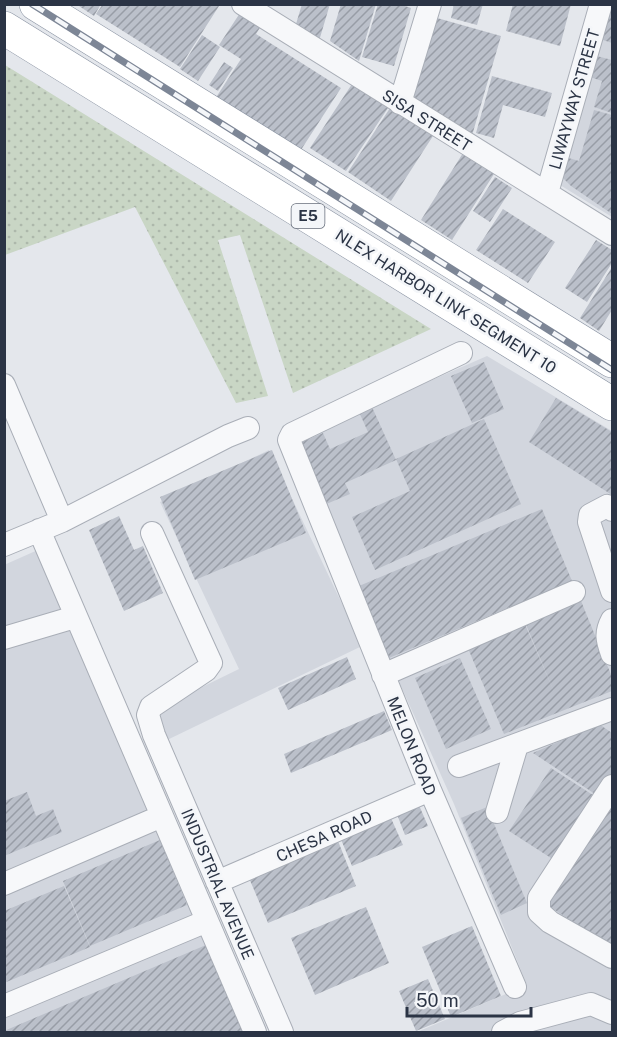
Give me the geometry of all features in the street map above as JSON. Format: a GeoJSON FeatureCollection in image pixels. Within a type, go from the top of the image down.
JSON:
{"type":"FeatureCollection","features":[{"type":"Feature","properties":{"kind":"highway","name":"E5"},"geometry":{"type":"LineString","coordinates":[[36,4],[612,361]]}},
{"type":"Feature","properties":{"kind":"highway","name":"NLEX HARBOR LINK SEGMENT 10"},"geometry":{"type":"LineString","coordinates":[[4,28],[612,404]]}},
{"type":"Feature","properties":{"kind":"street","name":"SISA STREET"},"geometry":{"type":"LineString","coordinates":[[243,4],[612,234]]}},
{"type":"Feature","properties":{"kind":"street"},"geometry":{"type":"LineString","coordinates":[[400,103],[430,4]]}},
{"type":"Feature","properties":{"kind":"street","name":"LIWAYWAY STREET"},"geometry":{"type":"LineString","coordinates":[[547,193],[601,4]]}},
{"type":"Feature","properties":{"kind":"street","name":"MELON ROAD"},"geometry":{"type":"LineString","coordinates":[[461,353],[292,434],[289,440],[430,790],[514,987]]}},
{"type":"Feature","properties":{"kind":"street"},"geometry":{"type":"LineString","coordinates":[[4,385],[62,521]]}},
{"type":"Feature","properties":{"kind":"street"},"geometry":{"type":"LineString","coordinates":[[4,545],[62,521],[248,428]]}},
{"type":"Feature","properties":{"kind":"street"},"geometry":{"type":"LineString","coordinates":[[612,510],[607,506],[598,509],[590,514],[589,522],[612,591]]}},
{"type":"Feature","properties":{"kind":"street"},"geometry":{"type":"LineString","coordinates":[[39,530],[255,1032]]}},
{"type":"Feature","properties":{"kind":"street","name":"INDUSTRIAL AVENUE"},"geometry":{"type":"LineString","coordinates":[[153,533],[211,663],[206,670],[150,707],[148,715],[154,735],[282,1032]]}},
{"type":"Feature","properties":{"kind":"street"},"geometry":{"type":"LineString","coordinates":[[383,675],[574,592]]}},
{"type":"Feature","properties":{"kind":"street"},"geometry":{"type":"LineString","coordinates":[[4,638],[75,617]]}},
{"type":"Feature","properties":{"kind":"street"},"geometry":{"type":"LineString","coordinates":[[612,620],[606,638],[612,654]]}},
{"type":"Feature","properties":{"kind":"street"},"geometry":{"type":"LineString","coordinates":[[459,766],[612,709]]}},
{"type":"Feature","properties":{"kind":"street"},"geometry":{"type":"LineString","coordinates":[[497,812],[517,745]]}},
{"type":"Feature","properties":{"kind":"street"},"geometry":{"type":"LineString","coordinates":[[612,786],[539,898],[539,912],[550,922],[612,957]]}},
{"type":"Feature","properties":{"kind":"street","name":"CHESA ROAD"},"geometry":{"type":"LineString","coordinates":[[217,882],[430,790]]}},
{"type":"Feature","properties":{"kind":"street"},"geometry":{"type":"LineString","coordinates":[[4,884],[162,816]]}},
{"type":"Feature","properties":{"kind":"street"},"geometry":{"type":"LineString","coordinates":[[4,1006],[207,921]]}},
{"type":"Feature","properties":{"kind":"street"},"geometry":{"type":"LineString","coordinates":[[503,1032],[520,1023],[591,1004],[612,1013]]}},
{"type":"Feature","properties":{"kind":"shaded area"},"geometry":{"type":"Polygon","coordinates":[[[612,5],[612,217],[560,185],[612,5]]]}},
{"type":"Feature","properties":{"kind":"shaded area"},"geometry":{"type":"Polygon","coordinates":[[[487,356],[612,431],[612,1032],[417,1032],[527,985],[454,804],[295,440],[487,356]]]}},
{"type":"Feature","properties":{"kind":"shaded area"},"geometry":{"type":"Polygon","coordinates":[[[269,450],[362,646],[165,741],[151,712],[239,669],[160,502],[269,450]]]}},
{"type":"Feature","properties":{"kind":"shaded area"},"geometry":{"type":"Polygon","coordinates":[[[40,549],[250,1032],[5,1032],[4,565],[40,549]]]}},
{"type":"Feature","properties":{"kind":"green space"},"geometry":{"type":"Polygon","coordinates":[[[4,65],[431,329],[293,393],[240,235],[218,240],[268,396],[236,403],[135,207],[5,255],[4,65]]]}},
{"type":"Feature","properties":{"kind":"building"},"geometry":{"type":"Polygon","coordinates":[[[76,4],[101,4],[94,16],[76,4]]]}},
{"type":"Feature","properties":{"kind":"building"},"geometry":{"type":"Polygon","coordinates":[[[103,4],[217,4],[219,6],[180,67],[96,14],[103,4]]]}},
{"type":"Feature","properties":{"kind":"building"},"geometry":{"type":"Polygon","coordinates":[[[302,4],[330,4],[319,41],[293,34],[302,4]]]}},
{"type":"Feature","properties":{"kind":"building"},"geometry":{"type":"Polygon","coordinates":[[[341,4],[376,4],[359,61],[330,41],[341,4]]]}},
{"type":"Feature","properties":{"kind":"building"},"geometry":{"type":"Polygon","coordinates":[[[378,4],[399,4],[411,8],[394,66],[362,57],[378,4]]]}},
{"type":"Feature","properties":{"kind":"building"},"geometry":{"type":"Polygon","coordinates":[[[454,4],[483,4],[477,25],[451,18],[454,4]]]}},
{"type":"Feature","properties":{"kind":"building"},"geometry":{"type":"Polygon","coordinates":[[[513,4],[571,4],[560,46],[506,31],[513,4]]]}},
{"type":"Feature","properties":{"kind":"building"},"geometry":{"type":"Polygon","coordinates":[[[609,12],[612,14],[612,43],[600,39],[609,12]]]}},
{"type":"Feature","properties":{"kind":"building"},"geometry":{"type":"Polygon","coordinates":[[[240,13],[261,26],[256,34],[341,88],[297,156],[213,102],[241,59],[219,45],[240,13]]]}},
{"type":"Feature","properties":{"kind":"building"},"geometry":{"type":"Polygon","coordinates":[[[430,16],[501,36],[471,139],[407,95],[430,16]]]}},
{"type":"Feature","properties":{"kind":"building"},"geometry":{"type":"Polygon","coordinates":[[[202,35],[220,47],[198,81],[180,69],[202,35]]]}},
{"type":"Feature","properties":{"kind":"building"},"geometry":{"type":"Polygon","coordinates":[[[593,55],[612,60],[612,113],[594,107],[602,81],[587,76],[593,55]]]}},
{"type":"Feature","properties":{"kind":"building"},"geometry":{"type":"Polygon","coordinates":[[[224,62],[233,68],[218,91],[209,85],[224,62]]]}},
{"type":"Feature","properties":{"kind":"building"},"geometry":{"type":"Polygon","coordinates":[[[492,76],[552,93],[545,117],[503,105],[494,138],[476,133],[492,76]]]}},
{"type":"Feature","properties":{"kind":"building"},"geometry":{"type":"Polygon","coordinates":[[[352,84],[388,108],[346,171],[310,148],[352,84]]]}},
{"type":"Feature","properties":{"kind":"building"},"geometry":{"type":"Polygon","coordinates":[[[390,108],[433,136],[391,201],[348,172],[390,108]]]}},
{"type":"Feature","properties":{"kind":"building"},"geometry":{"type":"Polygon","coordinates":[[[594,110],[612,115],[612,214],[571,186],[560,175],[565,157],[579,161],[594,110]]]}},
{"type":"Feature","properties":{"kind":"building"},"geometry":{"type":"Polygon","coordinates":[[[463,153],[494,174],[452,240],[421,220],[463,153]]]}},
{"type":"Feature","properties":{"kind":"building"},"geometry":{"type":"Polygon","coordinates":[[[495,177],[512,188],[490,222],[473,211],[495,177]]]}},
{"type":"Feature","properties":{"kind":"building"},"geometry":{"type":"Polygon","coordinates":[[[503,209],[555,242],[528,283],[476,250],[503,209]]]}},
{"type":"Feature","properties":{"kind":"building"},"geometry":{"type":"Polygon","coordinates":[[[596,240],[612,250],[612,263],[587,302],[565,288],[596,240]]]}},
{"type":"Feature","properties":{"kind":"building"},"geometry":{"type":"Polygon","coordinates":[[[612,267],[612,310],[599,331],[580,318],[612,267]]]}},
{"type":"Feature","properties":{"kind":"building"},"geometry":{"type":"Polygon","coordinates":[[[484,362],[504,409],[472,423],[451,376],[484,362]]]}},
{"type":"Feature","properties":{"kind":"building"},"geometry":{"type":"Polygon","coordinates":[[[556,398],[612,432],[612,495],[529,442],[556,398]]]}},
{"type":"Feature","properties":{"kind":"building"},"geometry":{"type":"Polygon","coordinates":[[[372,407],[396,460],[345,483],[350,494],[324,505],[297,444],[323,433],[330,449],[368,432],[359,412],[372,407]]]}},
{"type":"Feature","properties":{"kind":"building"},"geometry":{"type":"Polygon","coordinates":[[[484,419],[521,504],[375,570],[352,517],[410,491],[396,459],[484,419]]]}},
{"type":"Feature","properties":{"kind":"building"},"geometry":{"type":"Polygon","coordinates":[[[272,450],[306,533],[195,580],[160,497],[272,450]]]}},
{"type":"Feature","properties":{"kind":"building"},"geometry":{"type":"Polygon","coordinates":[[[542,509],[572,581],[389,658],[359,586],[542,509]]]}},
{"type":"Feature","properties":{"kind":"building"},"geometry":{"type":"Polygon","coordinates":[[[119,516],[134,550],[143,546],[163,593],[124,611],[89,530],[119,516]]]}},
{"type":"Feature","properties":{"kind":"building"},"geometry":{"type":"Polygon","coordinates":[[[579,596],[612,677],[612,691],[504,734],[467,646],[524,622],[555,694],[524,620],[579,596]]]}},
{"type":"Feature","properties":{"kind":"building"},"geometry":{"type":"Polygon","coordinates":[[[347,657],[356,679],[288,710],[278,688],[347,657]]]}},
{"type":"Feature","properties":{"kind":"building"},"geometry":{"type":"Polygon","coordinates":[[[460,658],[491,729],[446,749],[415,678],[460,658]]]}},
{"type":"Feature","properties":{"kind":"building"},"geometry":{"type":"Polygon","coordinates":[[[384,711],[392,730],[291,773],[284,754],[384,711]]]}},
{"type":"Feature","properties":{"kind":"building"},"geometry":{"type":"Polygon","coordinates":[[[599,724],[612,733],[612,774],[598,796],[533,753],[599,724]]]}},
{"type":"Feature","properties":{"kind":"building"},"geometry":{"type":"Polygon","coordinates":[[[551,768],[596,797],[554,860],[509,831],[551,768]]]}},
{"type":"Feature","properties":{"kind":"building"},"geometry":{"type":"Polygon","coordinates":[[[27,792],[36,816],[53,809],[62,832],[4,856],[4,801],[27,792]]]}},
{"type":"Feature","properties":{"kind":"building"},"geometry":{"type":"Polygon","coordinates":[[[612,796],[612,947],[544,903],[612,796]]]}},
{"type":"Feature","properties":{"kind":"building"},"geometry":{"type":"Polygon","coordinates":[[[418,803],[428,826],[405,835],[396,812],[418,803]]]}},
{"type":"Feature","properties":{"kind":"building"},"geometry":{"type":"Polygon","coordinates":[[[487,807],[527,903],[501,915],[461,818],[487,807]]]}},
{"type":"Feature","properties":{"kind":"building"},"geometry":{"type":"Polygon","coordinates":[[[390,816],[403,845],[352,866],[340,837],[390,816]]]}},
{"type":"Feature","properties":{"kind":"building"},"geometry":{"type":"Polygon","coordinates":[[[160,840],[187,905],[90,946],[63,881],[160,840]]]}},
{"type":"Feature","properties":{"kind":"building"},"geometry":{"type":"Polygon","coordinates":[[[338,841],[356,886],[268,923],[249,878],[338,841]]]}},
{"type":"Feature","properties":{"kind":"building"},"geometry":{"type":"Polygon","coordinates":[[[64,886],[90,947],[4,983],[4,911],[64,886]]]}},
{"type":"Feature","properties":{"kind":"building"},"geometry":{"type":"Polygon","coordinates":[[[366,907],[389,963],[315,995],[291,938],[366,907]]]}},
{"type":"Feature","properties":{"kind":"building"},"geometry":{"type":"Polygon","coordinates":[[[472,926],[501,996],[451,1017],[422,947],[472,926]]]}},
{"type":"Feature","properties":{"kind":"building"},"geometry":{"type":"Polygon","coordinates":[[[206,945],[243,1032],[4,1032],[4,1031],[206,945]]]}},
{"type":"Feature","properties":{"kind":"building"},"geometry":{"type":"Polygon","coordinates":[[[428,979],[445,1019],[416,1031],[399,991],[428,979]]]}},
{"type":"Feature","properties":{"kind":"railway"},"geometry":{"type":"LineString","coordinates":[[32,4],[612,370]]}}]}
